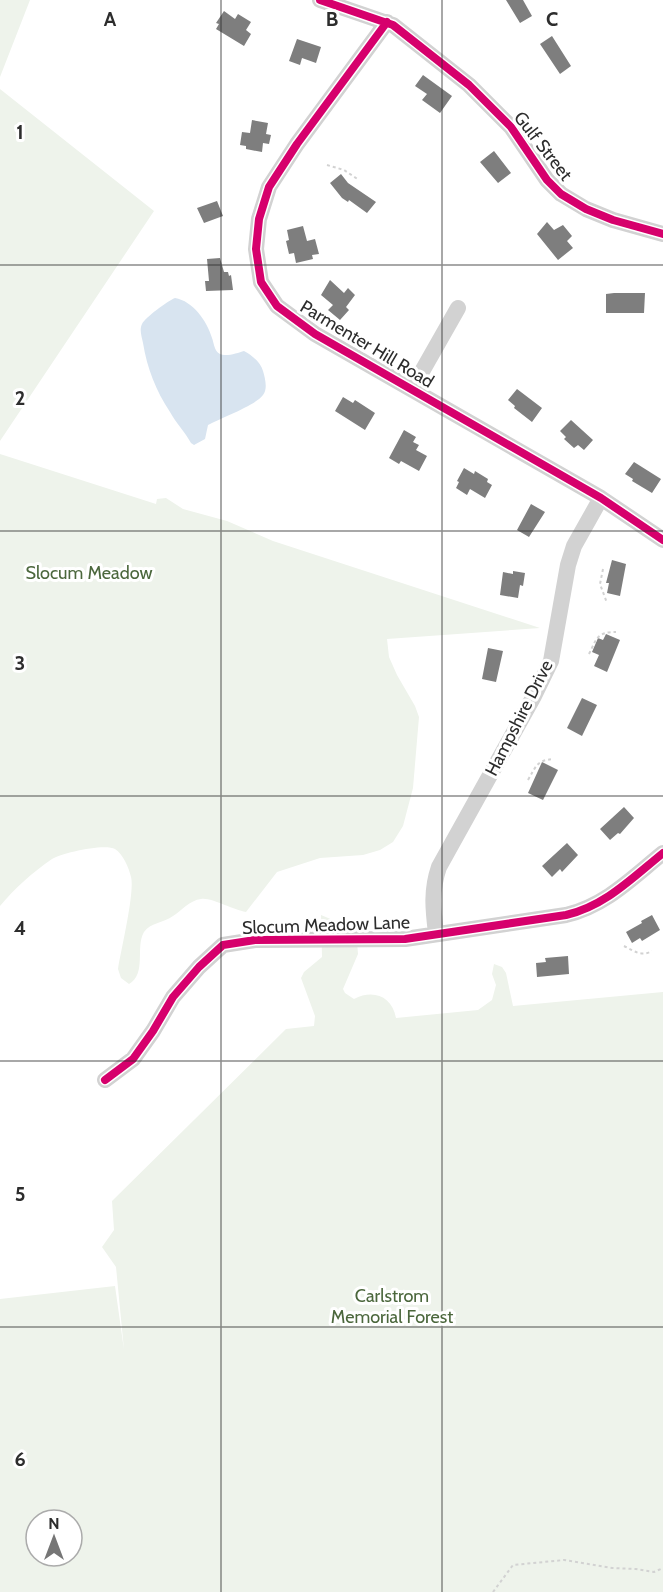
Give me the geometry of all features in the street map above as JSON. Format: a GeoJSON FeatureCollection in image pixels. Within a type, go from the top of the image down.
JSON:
{"type":"FeatureCollection","features":[{"type":"Feature","properties":{"kind":"street","name":"Gulf Street"},"geometry":{"type":"LineString","coordinates":[[320,0],[387,22],[484,98],[511,127],[547,180],[561,194],[586,209],[613,220],[663,234]]}},
{"type":"Feature","properties":{"kind":"street","name":"Parmenter Hill Road"},"geometry":{"type":"LineString","coordinates":[[387,22],[297,144],[269,187],[259,219],[256,249],[261,282],[277,306],[315,334],[601,498],[663,540]]}},
{"type":"Feature","properties":{"kind":"street"},"geometry":{"type":"LineString","coordinates":[[412,389],[458,308]]}},
{"type":"Feature","properties":{"kind":"street","name":"Hampshire Drive"},"geometry":{"type":"LineString","coordinates":[[436,933],[432,903],[439,867],[551,662],[568,565],[574,546],[601,498]]}},
{"type":"Feature","properties":{"kind":"street","name":"Slocum Meadow Lane"},"geometry":{"type":"LineString","coordinates":[[105,1080],[133,1059],[173,996],[223,945],[255,940],[396,939],[580,912],[606,899],[663,853]]}},
{"type":"Feature","properties":{"kind":"path"},"geometry":{"type":"LineString","coordinates":[[327,165],[344,170],[359,180]]}},
{"type":"Feature","properties":{"kind":"path"},"geometry":{"type":"LineString","coordinates":[[603,569],[600,584],[607,603]]}},
{"type":"Feature","properties":{"kind":"path"},"geometry":{"type":"LineString","coordinates":[[589,654],[600,634],[616,632]]}},
{"type":"Feature","properties":{"kind":"path"},"geometry":{"type":"LineString","coordinates":[[528,780],[543,759],[554,759]]}},
{"type":"Feature","properties":{"kind":"path"},"geometry":{"type":"LineString","coordinates":[[624,946],[639,954],[652,951]]}},
{"type":"Feature","properties":{"kind":"path"},"geometry":{"type":"LineString","coordinates":[[493,1592],[513,1565],[564,1560],[654,1572],[663,1568]]}},
{"type":"Feature","properties":{"kind":"green space"},"geometry":{"type":"Polygon","coordinates":[[[0,0],[30,0],[0,77],[0,0]]]}},
{"type":"Feature","properties":{"kind":"green space"},"geometry":{"type":"Polygon","coordinates":[[[0,89],[154,211],[0,441],[0,89]]]}},
{"type":"Feature","properties":{"kind":"green space","name":"Slocum Meadow"},"geometry":{"type":"Polygon","coordinates":[[[0,454],[156,504],[157,499],[166,498],[183,509],[227,521],[273,541],[540,628],[387,639],[389,657],[419,717],[413,788],[403,826],[393,842],[380,850],[363,855],[320,858],[277,872],[246,912],[210,900],[193,901],[169,918],[150,926],[144,932],[140,945],[138,974],[129,984],[121,978],[118,969],[132,884],[125,861],[115,849],[102,847],[83,850],[52,859],[24,881],[0,906],[0,454]]]}},
{"type":"Feature","properties":{"kind":"green space","name":"Carlstrom Memorial Forest"},"geometry":{"type":"Polygon","coordinates":[[[321,915],[340,923],[357,942],[358,954],[343,989],[345,993],[354,999],[368,995],[381,996],[390,1004],[396,1018],[478,1010],[492,1000],[496,985],[492,974],[494,964],[502,967],[506,973],[513,1006],[663,992],[663,1592],[0,1592],[0,1299],[115,1286],[124,1350],[116,1267],[102,1247],[114,1230],[112,1201],[286,1029],[314,1026],[315,1016],[301,978],[304,972],[322,957],[321,915]]]}},
{"type":"Feature","properties":{"kind":"shaded area"},"geometry":{"type":"Polygon","coordinates":[[[175,298],[188,303],[198,313],[207,325],[218,353],[229,355],[244,351],[262,368],[266,383],[265,393],[259,399],[208,425],[205,439],[194,445],[172,416],[156,388],[141,334],[144,321],[175,298]]]}},
{"type":"Feature","properties":{"kind":"building"},"geometry":{"type":"Polygon","coordinates":[[[506,0],[523,0],[532,16],[520,23],[506,0]]]}},
{"type":"Feature","properties":{"kind":"building"},"geometry":{"type":"Polygon","coordinates":[[[224,11],[235,19],[238,14],[251,22],[246,30],[251,34],[244,46],[216,29],[219,24],[216,23],[224,11]]]}},
{"type":"Feature","properties":{"kind":"building"},"geometry":{"type":"Polygon","coordinates":[[[552,36],[571,66],[560,74],[540,44],[552,36]]]}},
{"type":"Feature","properties":{"kind":"building"},"geometry":{"type":"Polygon","coordinates":[[[297,39],[321,47],[316,63],[302,58],[300,65],[289,61],[297,39]]]}},
{"type":"Feature","properties":{"kind":"building"},"geometry":{"type":"Polygon","coordinates":[[[423,75],[452,96],[440,113],[422,100],[427,94],[415,86],[423,75]]]}},
{"type":"Feature","properties":{"kind":"building"},"geometry":{"type":"Polygon","coordinates":[[[252,120],[268,123],[266,134],[271,135],[269,144],[263,143],[262,152],[246,149],[246,146],[240,145],[242,132],[250,133],[252,120]]]}},
{"type":"Feature","properties":{"kind":"building"},"geometry":{"type":"Polygon","coordinates":[[[494,151],[511,173],[498,183],[480,162],[494,151]]]}},
{"type":"Feature","properties":{"kind":"building"},"geometry":{"type":"Polygon","coordinates":[[[341,174],[348,183],[376,202],[367,213],[349,200],[348,202],[342,198],[330,183],[341,174]]]}},
{"type":"Feature","properties":{"kind":"building"},"geometry":{"type":"Polygon","coordinates":[[[217,201],[223,216],[204,223],[197,208],[217,201]]]}},
{"type":"Feature","properties":{"kind":"building"},"geometry":{"type":"Polygon","coordinates":[[[547,222],[554,230],[563,225],[572,236],[567,241],[573,248],[558,260],[537,234],[547,222]]]}},
{"type":"Feature","properties":{"kind":"building"},"geometry":{"type":"Polygon","coordinates":[[[303,226],[307,241],[315,239],[319,254],[312,255],[313,259],[296,263],[294,253],[289,254],[286,241],[289,240],[287,230],[303,226]]]}},
{"type":"Feature","properties":{"kind":"building"},"geometry":{"type":"Polygon","coordinates":[[[220,258],[224,272],[231,275],[233,290],[206,291],[205,281],[209,281],[207,259],[220,258]]]}},
{"type":"Feature","properties":{"kind":"building"},"geometry":{"type":"Polygon","coordinates":[[[330,280],[344,293],[348,288],[355,295],[346,307],[349,310],[340,320],[328,310],[333,305],[321,295],[330,280]]]}},
{"type":"Feature","properties":{"kind":"building"},"geometry":{"type":"Polygon","coordinates":[[[645,293],[644,313],[606,313],[606,294],[645,293]]]}},
{"type":"Feature","properties":{"kind":"building"},"geometry":{"type":"Polygon","coordinates":[[[517,389],[542,408],[532,422],[514,408],[515,406],[508,400],[517,389]]]}},
{"type":"Feature","properties":{"kind":"building"},"geometry":{"type":"Polygon","coordinates":[[[343,397],[353,403],[355,400],[375,413],[365,430],[335,411],[343,397]]]}},
{"type":"Feature","properties":{"kind":"building"},"geometry":{"type":"Polygon","coordinates":[[[571,420],[593,440],[584,450],[578,445],[574,448],[564,439],[566,437],[560,431],[571,420]]]}},
{"type":"Feature","properties":{"kind":"building"},"geometry":{"type":"Polygon","coordinates":[[[404,430],[416,437],[413,442],[419,445],[416,450],[427,456],[419,471],[401,461],[399,464],[389,458],[404,430]]]}},
{"type":"Feature","properties":{"kind":"building"},"geometry":{"type":"Polygon","coordinates":[[[634,462],[661,479],[652,493],[625,474],[634,462]]]}},
{"type":"Feature","properties":{"kind":"building"},"geometry":{"type":"Polygon","coordinates":[[[464,468],[474,474],[475,471],[488,479],[487,482],[492,485],[485,498],[470,489],[467,495],[456,488],[464,468]]]}},
{"type":"Feature","properties":{"kind":"building"},"geometry":{"type":"Polygon","coordinates":[[[531,504],[545,512],[529,537],[517,530],[531,504]]]}},
{"type":"Feature","properties":{"kind":"building"},"geometry":{"type":"Polygon","coordinates":[[[612,560],[626,564],[620,596],[607,593],[609,583],[606,583],[612,560]]]}},
{"type":"Feature","properties":{"kind":"building"},"geometry":{"type":"Polygon","coordinates":[[[513,571],[525,573],[518,598],[500,595],[503,572],[513,574],[513,571]]]}},
{"type":"Feature","properties":{"kind":"building"},"geometry":{"type":"Polygon","coordinates":[[[606,634],[620,640],[607,672],[594,666],[599,655],[592,652],[598,638],[603,640],[606,634]]]}},
{"type":"Feature","properties":{"kind":"building"},"geometry":{"type":"Polygon","coordinates":[[[488,648],[503,651],[496,682],[482,679],[488,648]]]}},
{"type":"Feature","properties":{"kind":"building"},"geometry":{"type":"Polygon","coordinates":[[[582,698],[597,705],[582,736],[567,728],[582,698]]]}},
{"type":"Feature","properties":{"kind":"building"},"geometry":{"type":"Polygon","coordinates":[[[542,762],[558,770],[543,800],[528,793],[542,762]]]}},
{"type":"Feature","properties":{"kind":"building"},"geometry":{"type":"Polygon","coordinates":[[[624,807],[634,818],[620,834],[618,833],[610,840],[600,829],[624,807]]]}},
{"type":"Feature","properties":{"kind":"building"},"geometry":{"type":"Polygon","coordinates":[[[567,843],[578,855],[562,872],[560,869],[552,877],[542,866],[567,843]]]}},
{"type":"Feature","properties":{"kind":"building"},"geometry":{"type":"Polygon","coordinates":[[[652,915],[660,930],[642,941],[640,938],[632,943],[626,932],[652,915]]]}},
{"type":"Feature","properties":{"kind":"building"},"geometry":{"type":"Polygon","coordinates":[[[568,956],[569,974],[537,977],[536,963],[546,962],[545,958],[568,956]]]}},
{"type":"Feature","properties":{"kind":"cycle path"},"geometry":{"type":"LineString","coordinates":[[320,0],[393,25],[469,85],[511,127],[547,180],[561,194],[586,209],[613,220],[663,234]]}},
{"type":"Feature","properties":{"kind":"cycle path"},"geometry":{"type":"LineString","coordinates":[[387,22],[297,144],[269,187],[259,219],[256,249],[261,282],[277,306],[315,334],[601,498],[663,540]]}},
{"type":"Feature","properties":{"kind":"cycle path"},"geometry":{"type":"LineString","coordinates":[[105,1080],[133,1059],[173,997],[199,967],[223,945],[255,940],[405,939],[566,915],[606,898],[663,853]]}}]}
